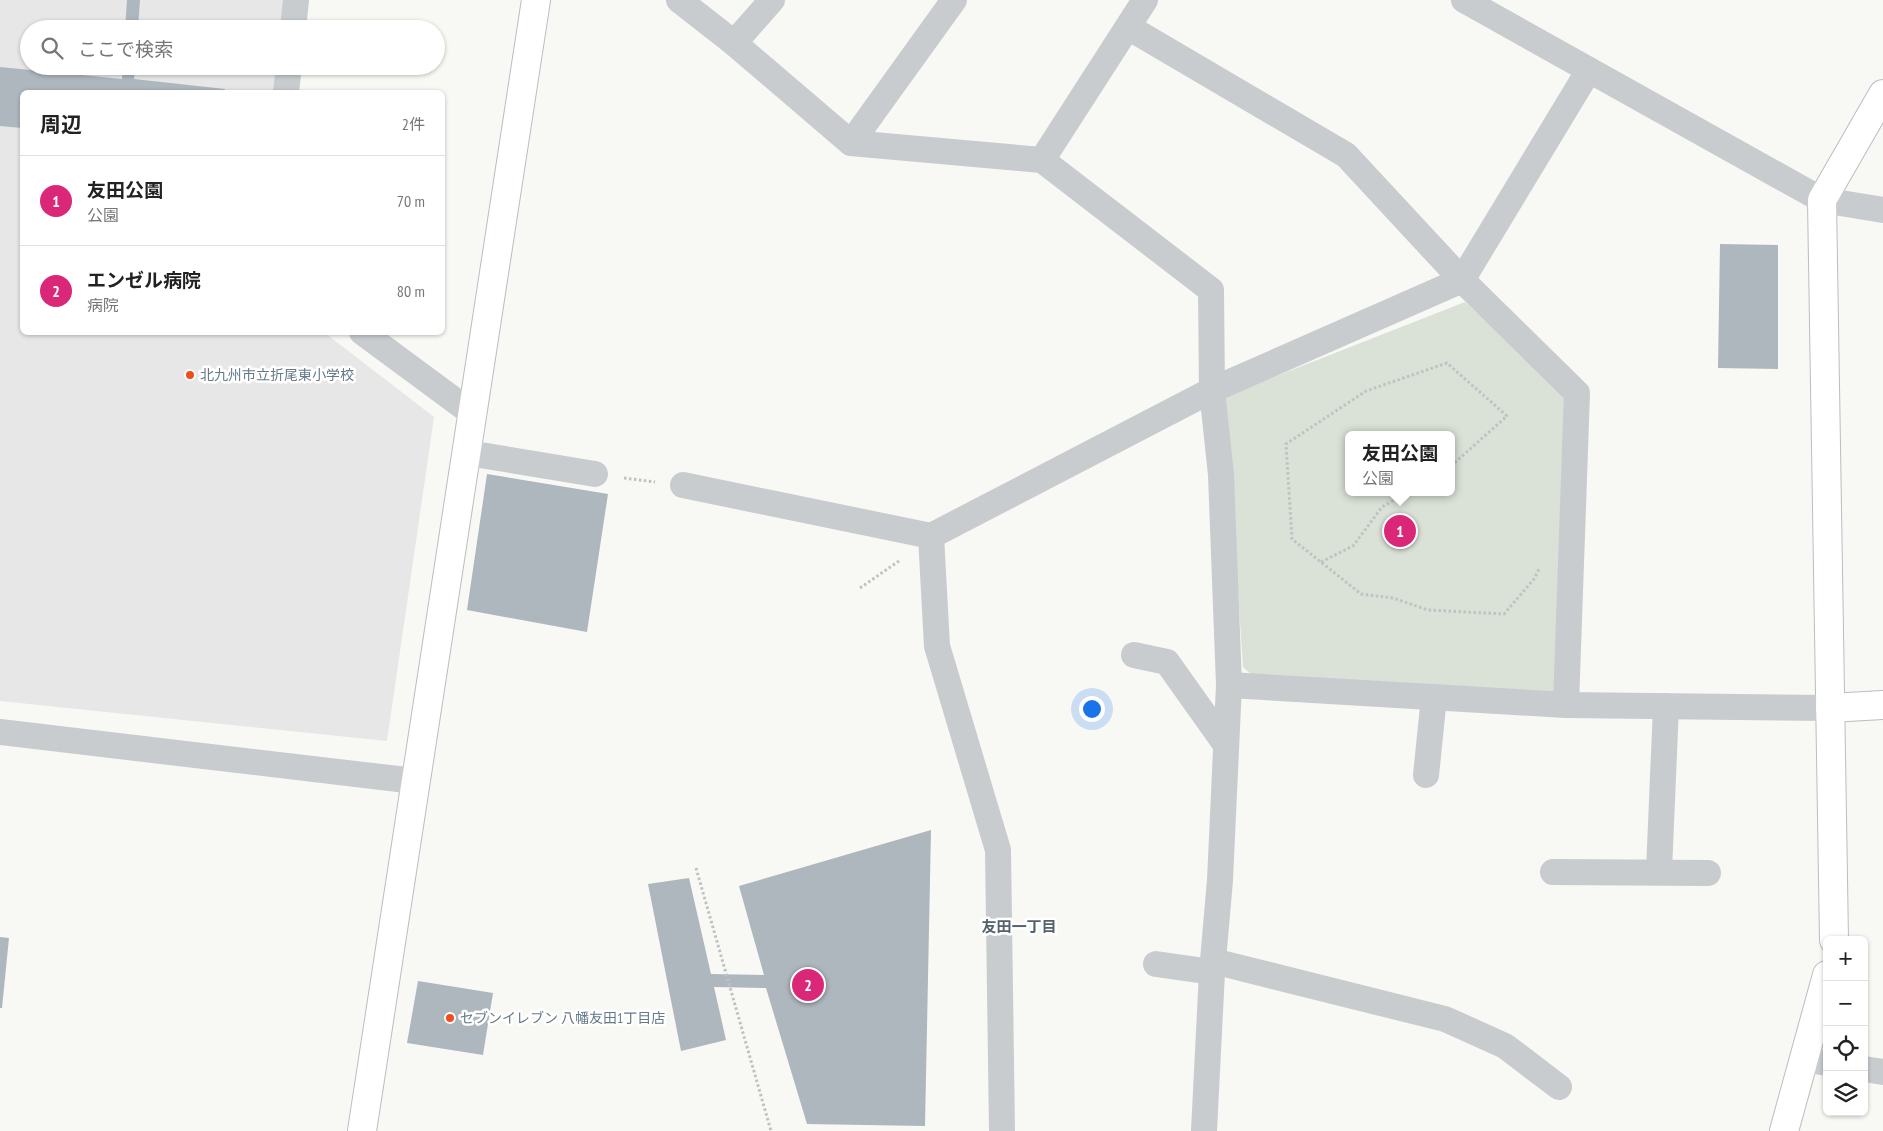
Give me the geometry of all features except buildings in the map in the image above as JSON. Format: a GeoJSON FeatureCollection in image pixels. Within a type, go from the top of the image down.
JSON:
{"type":"FeatureCollection","features":[{"type":"Feature","properties":{"kind":"street"},"geometry":{"type":"LineString","coordinates":[[294,20],[296,0]]}},
{"type":"Feature","properties":{"kind":"street"},"geometry":{"type":"LineString","coordinates":[[362,1131],[415,781],[468,453],[536,0]]}},
{"type":"Feature","properties":{"kind":"street"},"geometry":{"type":"LineString","coordinates":[[679,0],[734,43],[851,144],[1042,160],[1211,290],[1212,390],[1221,475],[1229,685],[1220,880],[1213,966],[1204,1131]]}},
{"type":"Feature","properties":{"kind":"street"},"geometry":{"type":"LineString","coordinates":[[734,43],[772,0]]}},
{"type":"Feature","properties":{"kind":"street"},"geometry":{"type":"LineString","coordinates":[[851,144],[954,0]]}},
{"type":"Feature","properties":{"kind":"street"},"geometry":{"type":"LineString","coordinates":[[1042,160],[1145,0]]}},
{"type":"Feature","properties":{"kind":"street"},"geometry":{"type":"LineString","coordinates":[[1464,0],[1822,200],[1883,210]]}},
{"type":"Feature","properties":{"kind":"street"},"geometry":{"type":"LineString","coordinates":[[1128,27],[1346,155],[1462,280],[1577,393],[1566,705]]}},
{"type":"Feature","properties":{"kind":"street"},"geometry":{"type":"LineString","coordinates":[[683,485],[924,534],[1212,390],[1462,280],[1589,70]]}},
{"type":"Feature","properties":{"kind":"street"},"geometry":{"type":"LineString","coordinates":[[286,90],[288,75]]}},
{"type":"Feature","properties":{"kind":"street"},"geometry":{"type":"LineString","coordinates":[[1834,936],[1822,200],[1883,94]]}},
{"type":"Feature","properties":{"kind":"street"},"geometry":{"type":"LineString","coordinates":[[366,335],[473,414]]}},
{"type":"Feature","properties":{"kind":"street"},"geometry":{"type":"LineString","coordinates":[[468,453],[595,474]]}},
{"type":"Feature","properties":{"kind":"street"},"geometry":{"type":"LineString","coordinates":[[924,534],[937,646],[998,850],[1002,1131]]}},
{"type":"Feature","properties":{"kind":"street"},"geometry":{"type":"LineString","coordinates":[[1134,655],[1167,662],[1226,745]]}},
{"type":"Feature","properties":{"kind":"street"},"geometry":{"type":"LineString","coordinates":[[1229,685],[1566,705],[1830,708],[1883,705]]}},
{"type":"Feature","properties":{"kind":"street"},"geometry":{"type":"LineString","coordinates":[[1426,775],[1434,697]]}},
{"type":"Feature","properties":{"kind":"street"},"geometry":{"type":"LineString","coordinates":[[1659,871],[1666,706]]}},
{"type":"Feature","properties":{"kind":"street"},"geometry":{"type":"LineString","coordinates":[[0,732],[415,781]]}},
{"type":"Feature","properties":{"kind":"street"},"geometry":{"type":"LineString","coordinates":[[1553,872],[1708,872]]}},
{"type":"Feature","properties":{"kind":"street"},"geometry":{"type":"LineString","coordinates":[[1156,964],[1213,966],[1445,1019],[1505,1046],[1560,1087]]}},
{"type":"Feature","properties":{"kind":"street"},"geometry":{"type":"LineString","coordinates":[[1784,1131],[1815,1061],[1826,981]]}},
{"type":"Feature","properties":{"kind":"street"},"geometry":{"type":"LineString","coordinates":[[1868,1070],[1883,1072]]}},
{"type":"Feature","properties":{"kind":"path"},"geometry":{"type":"LineString","coordinates":[[1455,462],[1507,416],[1447,363],[1366,391],[1286,444],[1292,539],[1361,594],[1393,598],[1428,610],[1504,614],[1534,579],[1542,562]]}},
{"type":"Feature","properties":{"kind":"path"},"geometry":{"type":"LineString","coordinates":[[595,474],[683,485]]}},
{"type":"Feature","properties":{"kind":"path"},"geometry":{"type":"LineString","coordinates":[[1322,562],[1353,546],[1382,507],[1401,496]]}},
{"type":"Feature","properties":{"kind":"path"},"geometry":{"type":"LineString","coordinates":[[860,588],[900,560],[924,534]]}},
{"type":"Feature","properties":{"kind":"path"},"geometry":{"type":"LineString","coordinates":[[696,868],[771,1131]]}},
{"type":"Feature","properties":{"kind":"shaded area","name":"北九州市立折尾東小学校"},"geometry":{"type":"Polygon","coordinates":[[[0,0],[285,0],[284,20],[20,20],[20,75],[278,75],[277,90],[20,90],[20,335],[328,335],[434,417],[387,741],[0,701],[0,0]]]}},
{"type":"Feature","properties":{"kind":"shaded area"},"geometry":{"type":"Polygon","coordinates":[[[1465,302],[1570,396],[1561,691],[1549,698],[1258,681],[1243,667],[1225,396],[1465,302]]]}},
{"type":"Feature","properties":{"kind":"place","name":"北九州市立折尾東小学校"},"geometry":{"type":"Point","coordinates":[190,375]}},
{"type":"Feature","properties":{"kind":"place","name":"友田公園"},"geometry":{"type":"Point","coordinates":[1400,531]}},
{"type":"Feature","properties":{"kind":"place","name":"エンゼル病院"},"geometry":{"type":"Point","coordinates":[808,985]}},
{"type":"Feature","properties":{"kind":"place","name":"セブンイレブン 八幡友田1丁目店"},"geometry":{"type":"Point","coordinates":[450,1018]}},
{"type":"Feature","properties":{"kind":"district","name":"友田一丁目"},"geometry":{"type":"Point","coordinates":[1019,927]}}]}
